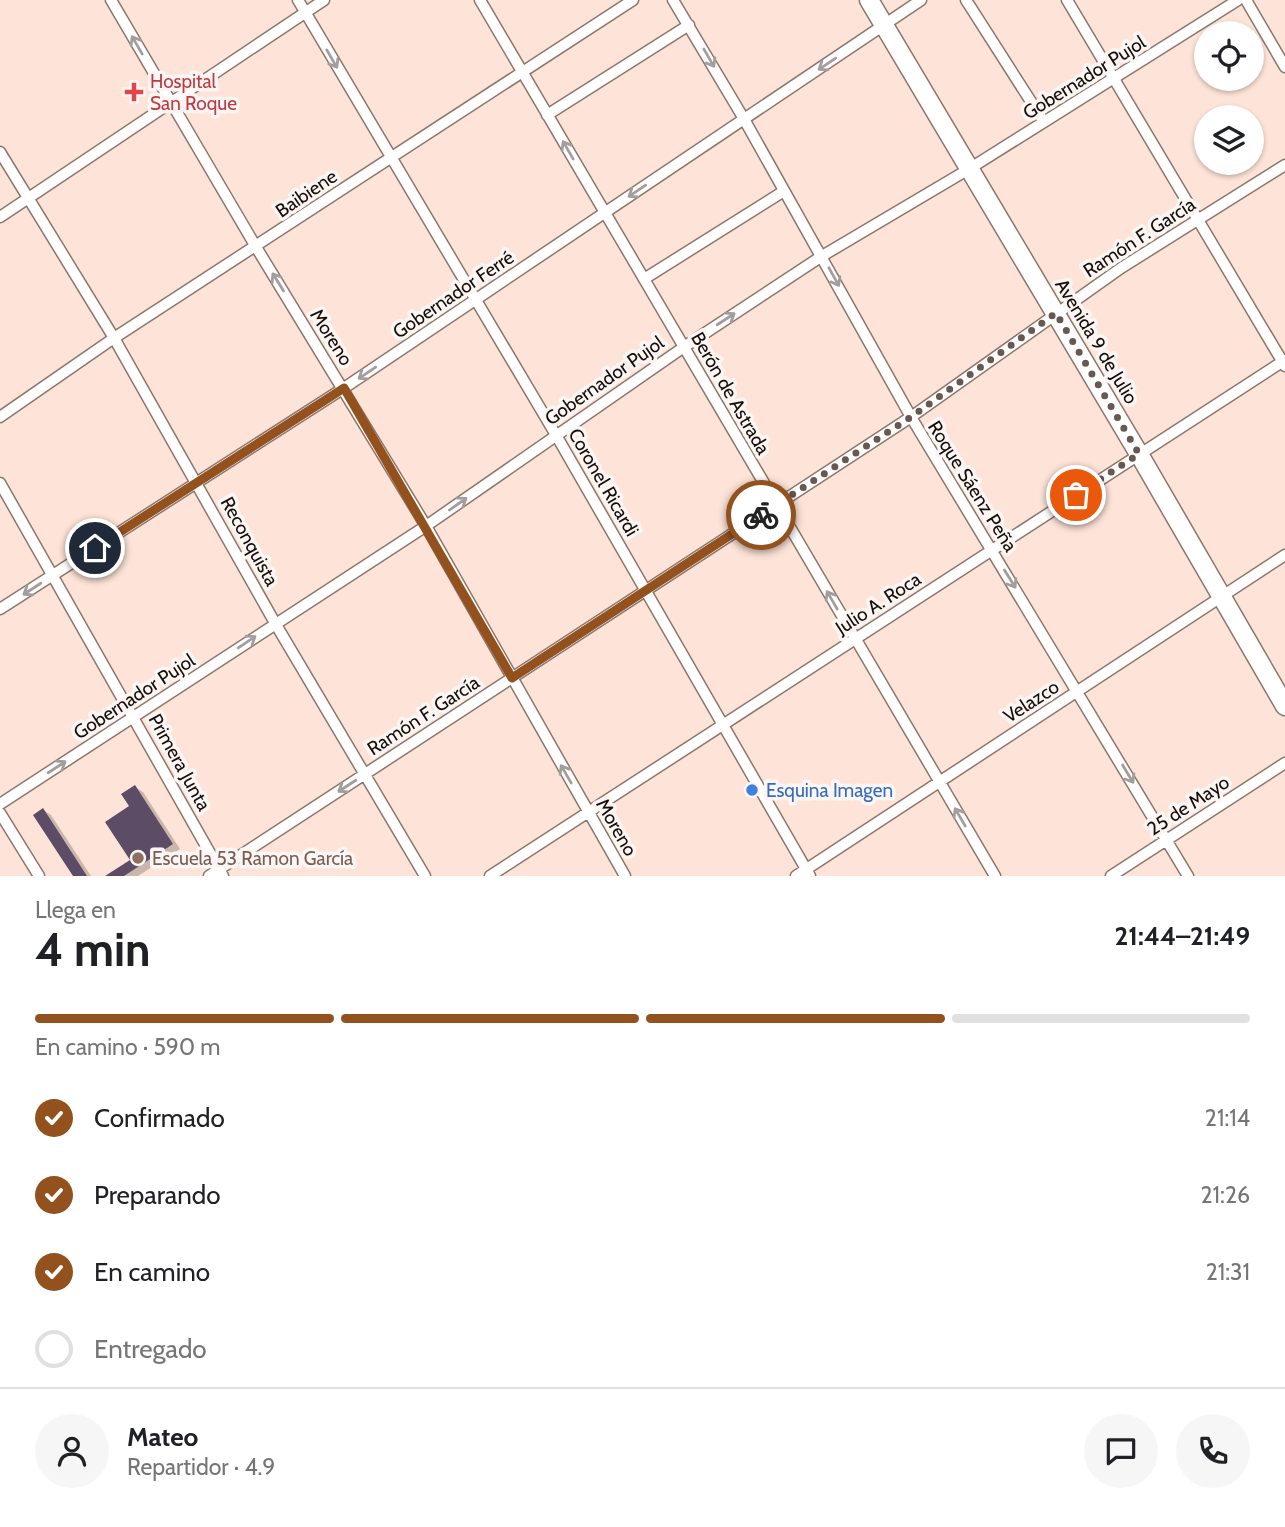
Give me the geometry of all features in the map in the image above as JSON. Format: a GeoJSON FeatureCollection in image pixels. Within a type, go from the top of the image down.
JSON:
{"type":"FeatureCollection","features":[{"type":"Feature","properties":{"kind":"highway","name":"Avenida 9 de Julio"},"geometry":{"type":"LineString","coordinates":[[869,0],[1056,313],[1285,706]]}},
{"type":"Feature","properties":{"kind":"street","name":"Moreno"},"geometry":{"type":"LineString","coordinates":[[111,0],[256,247],[426,526],[625,876]]}},
{"type":"Feature","properties":{"kind":"street","name":"Coronel Ricardi"},"geometry":{"type":"LineString","coordinates":[[298,0],[389,158],[556,435],[808,873]]}},
{"type":"Feature","properties":{"kind":"street"},"geometry":{"type":"LineString","coordinates":[[0,217],[324,0]]}},
{"type":"Feature","properties":{"kind":"street","name":"Berón de Astrada"},"geometry":{"type":"LineString","coordinates":[[480,0],[995,876]]}},
{"type":"Feature","properties":{"kind":"street","name":"Baibiene"},"geometry":{"type":"LineString","coordinates":[[0,417],[114,338],[632,0]]}},
{"type":"Feature","properties":{"kind":"street","name":"Roque Sáenz Peña"},"geometry":{"type":"LineString","coordinates":[[673,0],[744,119],[911,417],[1188,876]]}},
{"type":"Feature","properties":{"kind":"street","name":"Gobernador Ferré"},"geometry":{"type":"LineString","coordinates":[[0,609],[344,388],[921,0]]}},
{"type":"Feature","properties":{"kind":"street"},"geometry":{"type":"LineString","coordinates":[[966,0],[1044,122]]}},
{"type":"Feature","properties":{"kind":"street","name":"Gobernador Pujol"},"geometry":{"type":"LineString","coordinates":[[0,804],[426,526],[684,347],[822,257],[969,169],[1238,0]]}},
{"type":"Feature","properties":{"kind":"street"},"geometry":{"type":"LineString","coordinates":[[1246,0],[1285,67]]}},
{"type":"Feature","properties":{"kind":"street"},"geometry":{"type":"LineString","coordinates":[[1072,2],[1113,80],[1284,363]]}},
{"type":"Feature","properties":{"kind":"street"},"geometry":{"type":"LineString","coordinates":[[547,115],[689,25]]}},
{"type":"Feature","properties":{"kind":"street","name":"Reconquista"},"geometry":{"type":"LineString","coordinates":[[0,152],[114,338],[275,623],[425,876]]}},
{"type":"Feature","properties":{"kind":"street","name":"Ramón F. García"},"geometry":{"type":"LineString","coordinates":[[209,876],[221,873],[366,773],[911,417],[1056,313],[1285,164]]}},
{"type":"Feature","properties":{"kind":"street"},"geometry":{"type":"LineString","coordinates":[[644,279],[783,191]]}},
{"type":"Feature","properties":{"kind":"street","name":"Julio A. Roca"},"geometry":{"type":"LineString","coordinates":[[490,876],[1139,454],[1284,363]]}},
{"type":"Feature","properties":{"kind":"street","name":"Primera Junta"},"geometry":{"type":"LineString","coordinates":[[0,483],[221,873]]}},
{"type":"Feature","properties":{"kind":"street","name":"Velazco"},"geometry":{"type":"LineString","coordinates":[[796,876],[808,873],[939,782],[1285,555]]}},
{"type":"Feature","properties":{"kind":"street","name":"25 de Mayo"},"geometry":{"type":"LineString","coordinates":[[1111,876],[1285,764]]}},
{"type":"Feature","properties":{"kind":"street"},"geometry":{"type":"LineString","coordinates":[[0,813],[39,876]]}},
{"type":"Feature","properties":{"kind":"building"},"geometry":{"type":"Polygon","coordinates":[[[135,785],[173,844],[124,876],[105,876],[130,860],[105,822],[129,806],[121,794],[135,785]]]}},
{"type":"Feature","properties":{"kind":"building"},"geometry":{"type":"Polygon","coordinates":[[[43,808],[87,876],[73,876],[33,815],[43,808]]]}},
{"type":"Feature","properties":{"kind":"way so far"},"geometry":{"type":"LineString","coordinates":[[761,515],[911,417],[1056,313],[1139,454],[1076,495]]}},
{"type":"Feature","properties":{"kind":"place","name":"Hospital San Roque"},"geometry":{"type":"Point","coordinates":[134,92]}},
{"type":"Feature","properties":{"kind":"place","name":"Esquina Imagen"},"geometry":{"type":"Point","coordinates":[752,790]}},
{"type":"Feature","properties":{"kind":"place","name":"Escuela 53 Ramon García"},"geometry":{"type":"Point","coordinates":[138,858]}},
{"type":"Feature","properties":{"kind":"route"},"geometry":{"type":"LineString","coordinates":[[95,548],[344,388],[512,678],[761,515]]}}]}
